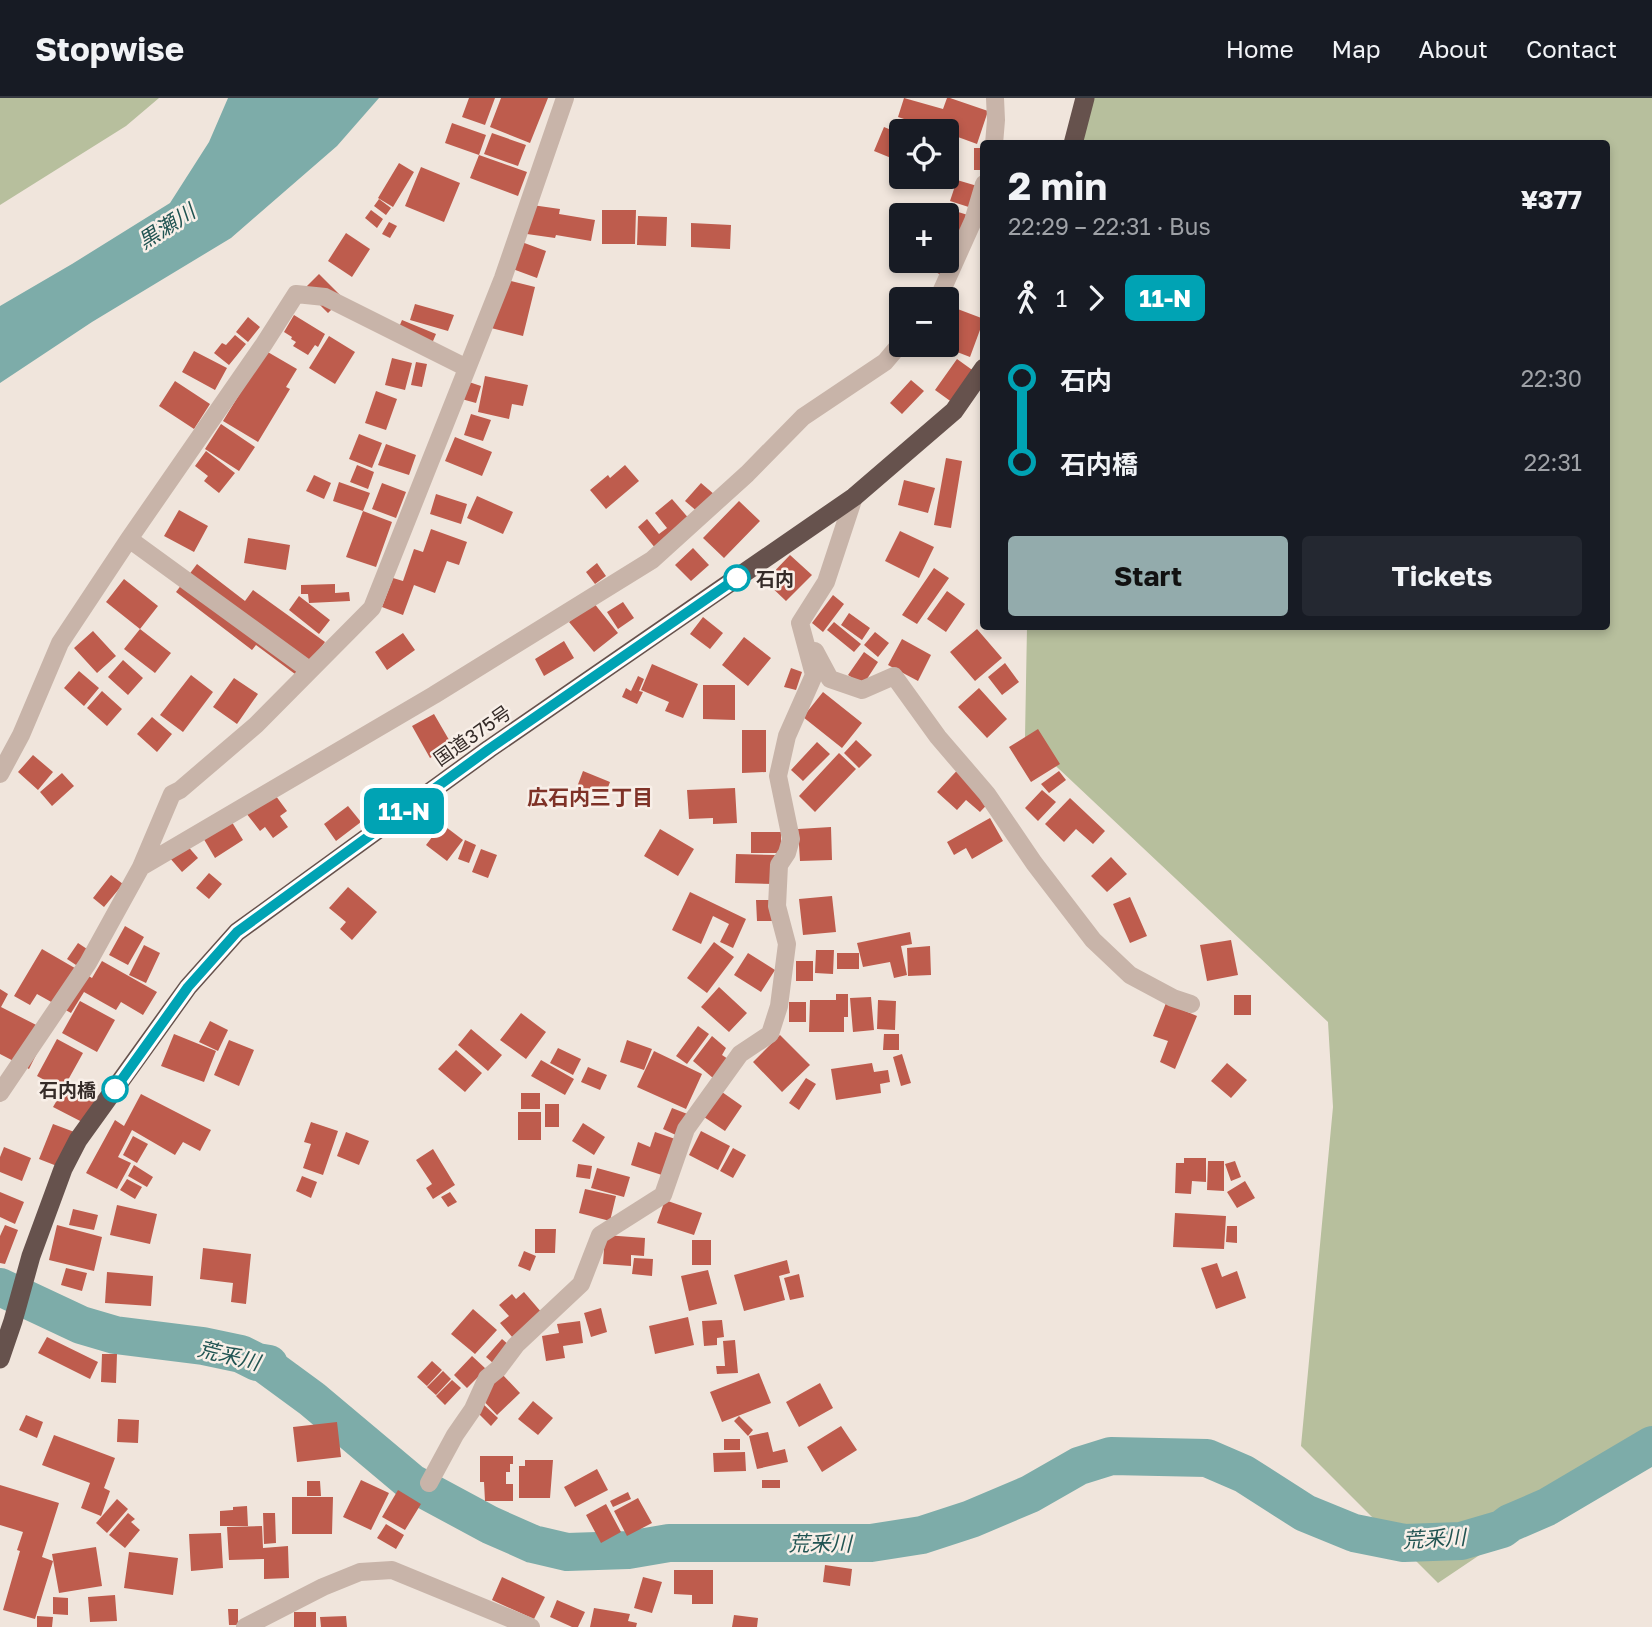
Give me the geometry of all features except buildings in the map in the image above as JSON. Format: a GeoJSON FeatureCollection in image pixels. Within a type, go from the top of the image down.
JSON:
{"type":"FeatureCollection","features":[{"type":"Feature","properties":{"kind":"highway"},"geometry":{"type":"LineString","coordinates":[[1074,140],[1085,98]]}},
{"type":"Feature","properties":{"kind":"highway","name":"国道375号"},"geometry":{"type":"LineString","coordinates":[[0,1359],[63,1169],[78,1140],[188,987],[237,932],[489,749],[853,497],[954,411],[980,374]]}},
{"type":"Feature","properties":{"kind":"street"},"geometry":{"type":"LineString","coordinates":[[0,1093],[88,963],[141,867],[172,794],[256,725],[372,608],[503,278],[565,98]]}},
{"type":"Feature","properties":{"kind":"street"},"geometry":{"type":"LineString","coordinates":[[994,140],[995,98]]}},
{"type":"Feature","properties":{"kind":"street"},"geometry":{"type":"LineString","coordinates":[[943,287],[965,240],[980,196]]}},
{"type":"Feature","properties":{"kind":"street"},"geometry":{"type":"LineString","coordinates":[[0,774],[21,735],[60,643],[296,294],[325,297],[467,368]]}},
{"type":"Feature","properties":{"kind":"street"},"geometry":{"type":"LineString","coordinates":[[141,867],[434,695],[652,560],[747,474],[803,417],[889,357]]}},
{"type":"Feature","properties":{"kind":"street"},"geometry":{"type":"LineString","coordinates":[[429,1483],[455,1435],[473,1409],[487,1378],[498,1369],[516,1345],[581,1284],[600,1235],[663,1195],[686,1129],[740,1054],[771,1034],[779,1006],[787,944],[777,906],[779,865],[787,853],[791,839],[778,776],[787,736],[814,674],[800,623],[826,582],[853,497]]}},
{"type":"Feature","properties":{"kind":"street"},"geometry":{"type":"LineString","coordinates":[[129,539],[309,670]]}},
{"type":"Feature","properties":{"kind":"street"},"geometry":{"type":"LineString","coordinates":[[800,623],[830,679],[862,690],[894,676],[938,737],[987,794],[1034,863],[1093,940],[1130,975],[1173,998],[1191,1004]]}},
{"type":"Feature","properties":{"kind":"street"},"geometry":{"type":"LineString","coordinates":[[245,1627],[323,1587],[360,1572],[392,1570],[531,1627]]}},
{"type":"Feature","properties":{"kind":"green space"},"geometry":{"type":"Polygon","coordinates":[[[0,98],[159,98],[126,126],[0,205],[0,98]]]}},
{"type":"Feature","properties":{"kind":"green space"},"geometry":{"type":"Polygon","coordinates":[[[1083,98],[1652,98],[1652,1439],[1438,1583],[1301,1446],[1333,1107],[1328,1022],[1025,737],[1027,630],[1610,630],[1610,140],[1076,140],[1083,98]]]}},
{"type":"Feature","properties":{"kind":"water","name":"黒瀬川"},"geometry":{"type":"Polygon","coordinates":[[[228,98],[379,98],[337,146],[231,238],[92,322],[0,383],[0,306],[170,203],[209,142],[228,98]]]}},
{"type":"Feature","properties":{"kind":"waterway","name":"荒釆川"},"geometry":{"type":"LineString","coordinates":[[0,1287],[81,1325],[115,1335],[203,1346],[241,1354],[257,1362],[269,1364],[267,1366],[312,1399],[412,1483],[490,1525],[533,1544],[567,1552],[628,1550],[669,1543],[871,1543],[922,1535],[971,1519],[1030,1494],[1079,1466],[1111,1456],[1207,1458],[1244,1474],[1305,1513],[1354,1533],[1404,1543],[1461,1541],[1502,1529],[1547,1507],[1652,1445]]}},
{"type":"Feature","properties":{"kind":"bus line","name":"11-N"},"geometry":{"type":"LineString","coordinates":[[115,1089],[188,987],[237,932],[489,749],[737,578]]}},
{"type":"Feature","properties":{"kind":"place","name":"石内"},"geometry":{"type":"Point","coordinates":[737,578]}},
{"type":"Feature","properties":{"kind":"place","name":"石内橋"},"geometry":{"type":"Point","coordinates":[115,1089]}},
{"type":"Feature","properties":{"kind":"district","name":"広石内三丁目"},"geometry":{"type":"Point","coordinates":[590,797]}}]}
